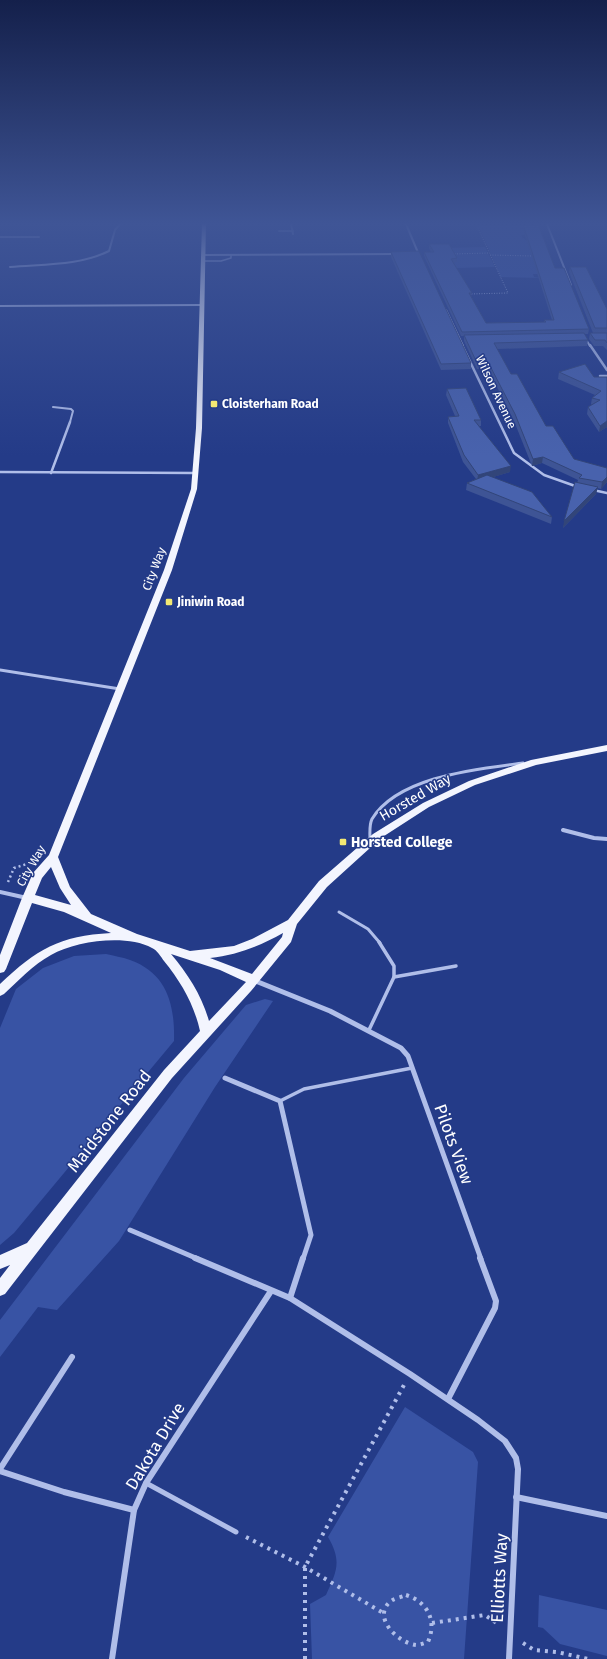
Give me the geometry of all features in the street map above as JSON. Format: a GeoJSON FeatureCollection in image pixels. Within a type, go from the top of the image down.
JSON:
{"type":"FeatureCollection","features":[{"type":"Feature","properties":{"kind":"main road","name":"City Way"},"geometry":{"type":"LineString","coordinates":[[27,898],[37,876],[53,857],[178,543],[190,505],[196,473],[199,428],[202,301]]}},
{"type":"Feature","properties":{"kind":"main road","name":"Horsted Way"},"geometry":{"type":"LineString","coordinates":[[253,980],[287,939],[292,923],[323,884],[370,842],[426,805],[472,782],[534,762],[607,748]]}},
{"type":"Feature","properties":{"kind":"main road"},"geometry":{"type":"LineString","coordinates":[[53,857],[56,870],[63,885],[86,915]]}},
{"type":"Feature","properties":{"kind":"main road"},"geometry":{"type":"LineString","coordinates":[[0,969],[27,898],[40,900],[86,915],[132,936],[233,970],[253,980]]}},
{"type":"Feature","properties":{"kind":"main road"},"geometry":{"type":"LineString","coordinates":[[186,954],[238,950],[255,944],[292,923]]}},
{"type":"Feature","properties":{"kind":"main road"},"geometry":{"type":"LineString","coordinates":[[0,990],[36,958],[62,945],[95,938],[132,936]]}},
{"type":"Feature","properties":{"kind":"main road"},"geometry":{"type":"LineString","coordinates":[[156,944],[186,982],[204,1018],[206,1033]]}},
{"type":"Feature","properties":{"kind":"main road","name":"Maidstone Road"},"geometry":{"type":"LineString","coordinates":[[0,1289],[168,1074],[253,980]]}},
{"type":"Feature","properties":{"kind":"main road"},"geometry":{"type":"LineString","coordinates":[[0,1262],[32,1248]]}},
{"type":"Feature","properties":{"kind":"street"},"geometry":{"type":"LineString","coordinates":[[0,306],[202,305]]}},
{"type":"Feature","properties":{"kind":"street","name":"Wilson Avenue"},"geometry":{"type":"LineString","coordinates":[[445,308],[514,453],[530,468],[561,484],[584,488]]}},
{"type":"Feature","properties":{"kind":"street"},"geometry":{"type":"LineString","coordinates":[[592,336],[584,336],[607,370]]}},
{"type":"Feature","properties":{"kind":"street"},"geometry":{"type":"LineString","coordinates":[[600,376],[607,376]]}},
{"type":"Feature","properties":{"kind":"street"},"geometry":{"type":"LineString","coordinates":[[51,473],[70,422]]}},
{"type":"Feature","properties":{"kind":"street"},"geometry":{"type":"LineString","coordinates":[[0,472],[196,473]]}},
{"type":"Feature","properties":{"kind":"street"},"geometry":{"type":"LineString","coordinates":[[592,490],[607,493]]}},
{"type":"Feature","properties":{"kind":"street"},"geometry":{"type":"LineString","coordinates":[[0,670],[120,689]]}},
{"type":"Feature","properties":{"kind":"street"},"geometry":{"type":"LineString","coordinates":[[563,830],[594,838],[607,839]]}},
{"type":"Feature","properties":{"kind":"street"},"geometry":{"type":"LineString","coordinates":[[0,892],[27,898]]}},
{"type":"Feature","properties":{"kind":"street","name":"Pilots View"},"geometry":{"type":"LineString","coordinates":[[253,980],[330,1010],[401,1048],[406,1054],[496,1300],[495,1308],[448,1400]]}},
{"type":"Feature","properties":{"kind":"street"},"geometry":{"type":"LineString","coordinates":[[225,1078],[280,1101],[311,1235],[290,1298]]}},
{"type":"Feature","properties":{"kind":"street","name":"Elliotts Way"},"geometry":{"type":"LineString","coordinates":[[130,1230],[290,1298],[410,1374],[448,1400],[497,1435],[511,1450],[517,1465],[509,1659]]}},
{"type":"Feature","properties":{"kind":"street","name":"Dakota Drive"},"geometry":{"type":"LineString","coordinates":[[112,1659],[134,1510],[146,1483],[271,1291]]}},
{"type":"Feature","properties":{"kind":"street"},"geometry":{"type":"LineString","coordinates":[[72,1358],[0,1470],[64,1492],[134,1510]]}},
{"type":"Feature","properties":{"kind":"street"},"geometry":{"type":"LineString","coordinates":[[516,1497],[607,1516]]}},
{"type":"Feature","properties":{"kind":"lane"},"geometry":{"type":"LineString","coordinates":[[53,407],[71,409],[73,411],[70,422]]}},
{"type":"Feature","properties":{"kind":"lane"},"geometry":{"type":"LineString","coordinates":[[370,842],[372,819],[391,799],[401,792],[458,773],[534,762]]}},
{"type":"Feature","properties":{"kind":"lane"},"geometry":{"type":"LineString","coordinates":[[339,912],[368,929],[384,948],[394,966],[394,977],[369,1030]]}},
{"type":"Feature","properties":{"kind":"lane"},"geometry":{"type":"LineString","coordinates":[[394,977],[456,966]]}},
{"type":"Feature","properties":{"kind":"lane"},"geometry":{"type":"LineString","coordinates":[[280,1101],[304,1089],[412,1068]]}},
{"type":"Feature","properties":{"kind":"lane"},"geometry":{"type":"LineString","coordinates":[[146,1483],[236,1532]]}},
{"type":"Feature","properties":{"kind":"path"},"geometry":{"type":"LineString","coordinates":[[8,881],[14,868]]}},
{"type":"Feature","properties":{"kind":"path"},"geometry":{"type":"LineString","coordinates":[[305,1659],[305,1567],[410,1374]]}},
{"type":"Feature","properties":{"kind":"path"},"geometry":{"type":"LineString","coordinates":[[236,1532],[305,1567],[385,1614]]}},
{"type":"Feature","properties":{"kind":"path"},"geometry":{"type":"LineString","coordinates":[[386,1635],[384,1625],[385,1614],[392,1601],[398,1597],[414,1597],[426,1607],[432,1623],[431,1634],[428,1642],[418,1651]]}},
{"type":"Feature","properties":{"kind":"path"},"geometry":{"type":"LineString","coordinates":[[432,1623],[486,1615],[534,1650],[557,1652],[588,1659]]}},
{"type":"Feature","properties":{"kind":"shaded area"},"geometry":{"type":"Polygon","coordinates":[[[106,954],[127,959],[143,966],[153,973],[166,992],[170,1003],[173,1015],[174,1041],[14,1233],[0,1245],[0,1028],[16,989],[43,968],[74,956],[106,954]]]}},
{"type":"Feature","properties":{"kind":"shaded area"},"geometry":{"type":"Polygon","coordinates":[[[265,999],[273,1001],[215,1087],[119,1241],[57,1310],[38,1307],[0,1357],[0,1320],[184,1078],[246,1005],[265,999]]]}},
{"type":"Feature","properties":{"kind":"shaded area"},"geometry":{"type":"Polygon","coordinates":[[[405,1407],[473,1452],[478,1462],[464,1659],[312,1659],[310,1604],[326,1595],[333,1579],[336,1566],[335,1553],[328,1537],[405,1407]]]}},
{"type":"Feature","properties":{"kind":"shaded area"},"geometry":{"type":"Polygon","coordinates":[[[539,1595],[607,1610],[607,1656],[560,1644],[543,1628],[538,1627],[539,1595]]]}},
{"type":"Feature","properties":{"kind":"building"},"geometry":{"type":"Polygon","coordinates":[[[413,301],[442,301],[471,363],[441,364],[413,301]]]}},
{"type":"Feature","properties":{"kind":"building"},"geometry":{"type":"Polygon","coordinates":[[[447,301],[474,301],[486,323],[546,322],[544,320],[554,320],[548,301],[578,301],[589,329],[462,332],[447,301]]]}},
{"type":"Feature","properties":{"kind":"building"},"geometry":{"type":"Polygon","coordinates":[[[584,301],[603,301],[607,309],[607,328],[595,328],[584,301]]]}},
{"type":"Feature","properties":{"kind":"building"},"geometry":{"type":"Polygon","coordinates":[[[584,333],[588,340],[494,343],[511,374],[517,374],[546,426],[553,426],[574,459],[607,468],[607,477],[602,482],[579,478],[582,475],[543,457],[533,459],[515,414],[488,362],[477,363],[464,335],[584,333]]]}},
{"type":"Feature","properties":{"kind":"building"},"geometry":{"type":"Polygon","coordinates":[[[590,333],[607,333],[607,343],[605,340],[595,340],[590,333]]]}},
{"type":"Feature","properties":{"kind":"building"},"geometry":{"type":"Polygon","coordinates":[[[585,364],[594,377],[607,377],[607,421],[600,426],[588,407],[600,400],[592,398],[601,391],[559,372],[585,364]]]}},
{"type":"Feature","properties":{"kind":"building"},"geometry":{"type":"Polygon","coordinates":[[[466,388],[481,420],[474,420],[511,466],[478,475],[464,455],[448,417],[459,416],[447,389],[466,388]]]}},
{"type":"Feature","properties":{"kind":"building"},"geometry":{"type":"Polygon","coordinates":[[[487,475],[532,492],[552,517],[467,483],[487,475]]]}},
{"type":"Feature","properties":{"kind":"building"},"geometry":{"type":"Polygon","coordinates":[[[575,482],[598,487],[564,521],[575,482]]]}},
{"type":"Feature","properties":{"kind":"place","name":"Cloisterham Road"},"geometry":{"type":"Point","coordinates":[214,404]}},
{"type":"Feature","properties":{"kind":"place","name":"Jiniwin Road"},"geometry":{"type":"Point","coordinates":[169,602]}},
{"type":"Feature","properties":{"kind":"place","name":"Horsted College"},"geometry":{"type":"Point","coordinates":[343,842]}}]}
